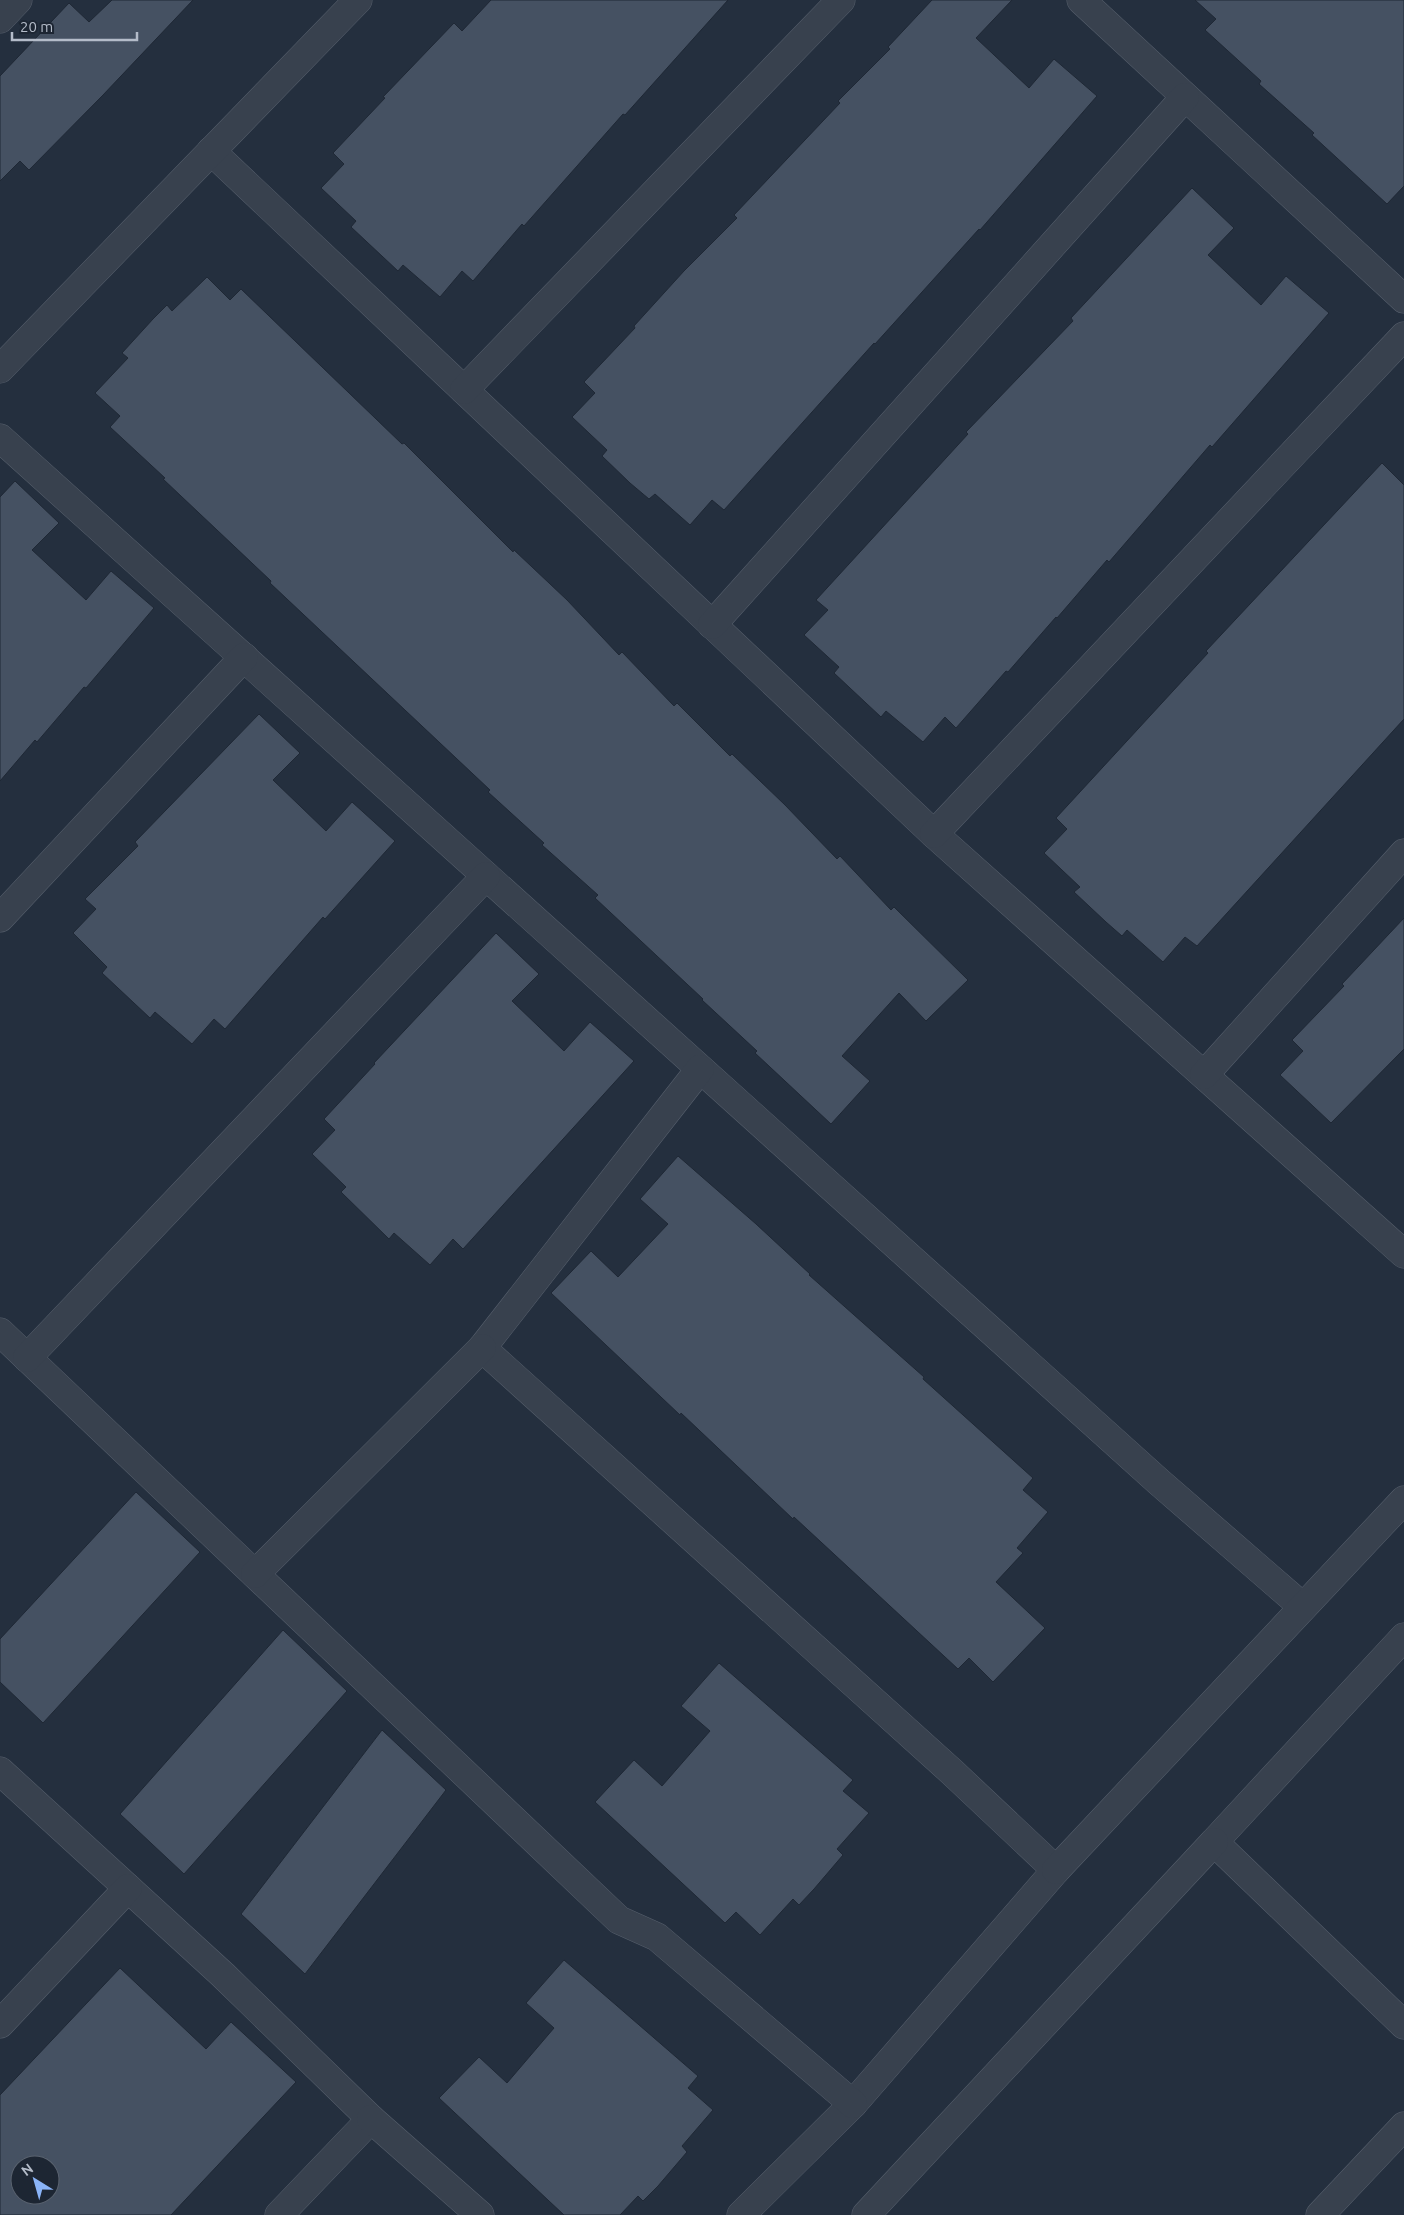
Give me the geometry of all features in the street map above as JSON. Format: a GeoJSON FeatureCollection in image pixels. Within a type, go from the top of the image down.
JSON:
{"type":"FeatureCollection","features":[{"type":"Feature","properties":{"kind":"street"},"geometry":{"type":"LineString","coordinates":[[0,19],[18,0]]}},
{"type":"Feature","properties":{"kind":"street"},"geometry":{"type":"LineString","coordinates":[[0,369],[358,0]]}},
{"type":"Feature","properties":{"kind":"street"},"geometry":{"type":"LineString","coordinates":[[464,390],[840,0]]}},
{"type":"Feature","properties":{"kind":"street"},"geometry":{"type":"LineString","coordinates":[[1081,0],[1404,300]]}},
{"type":"Feature","properties":{"kind":"street"},"geometry":{"type":"LineString","coordinates":[[712,625],[1185,96]]}},
{"type":"Feature","properties":{"kind":"street"},"geometry":{"type":"LineString","coordinates":[[211,151],[934,834],[1404,1254]]}},
{"type":"Feature","properties":{"kind":"street"},"geometry":{"type":"LineString","coordinates":[[934,834],[1404,336]]}},
{"type":"Feature","properties":{"kind":"street"},"geometry":{"type":"LineString","coordinates":[[0,438],[1159,1482],[1303,1607]]}},
{"type":"Feature","properties":{"kind":"street"},"geometry":{"type":"LineString","coordinates":[[0,918],[244,657]]}},
{"type":"Feature","properties":{"kind":"street"},"geometry":{"type":"LineString","coordinates":[[1204,1076],[1404,853]]}},
{"type":"Feature","properties":{"kind":"street"},"geometry":{"type":"LineString","coordinates":[[27,1358],[486,876]]}},
{"type":"Feature","properties":{"kind":"street"},"geometry":{"type":"LineString","coordinates":[[254,1574],[482,1348],[700,1069]]}},
{"type":"Feature","properties":{"kind":"street"},"geometry":{"type":"LineString","coordinates":[[0,1332],[619,1920],[657,1937],[853,2104]]}},
{"type":"Feature","properties":{"kind":"street"},"geometry":{"type":"LineString","coordinates":[[482,1348],[952,1772],[1056,1870]]}},
{"type":"Feature","properties":{"kind":"street"},"geometry":{"type":"LineString","coordinates":[[741,2215],[853,2104],[1056,1870],[1404,1500]]}},
{"type":"Feature","properties":{"kind":"street"},"geometry":{"type":"LineString","coordinates":[[866,2215],[1404,1637]]}},
{"type":"Feature","properties":{"kind":"street"},"geometry":{"type":"LineString","coordinates":[[0,1771],[223,1974],[371,2119],[480,2215]]}},
{"type":"Feature","properties":{"kind":"street"},"geometry":{"type":"LineString","coordinates":[[1214,1842],[1404,2025]]}},
{"type":"Feature","properties":{"kind":"street"},"geometry":{"type":"LineString","coordinates":[[0,2024],[128,1888]]}},
{"type":"Feature","properties":{"kind":"street"},"geometry":{"type":"LineString","coordinates":[[279,2215],[371,2119]]}},
{"type":"Feature","properties":{"kind":"street"},"geometry":{"type":"LineString","coordinates":[[1320,2215],[1404,2126]]}},
{"type":"Feature","properties":{"kind":"building"},"geometry":{"type":"Polygon","coordinates":[[[112,0],[193,0],[29,170],[20,161],[0,181],[0,76],[69,3],[89,22],[112,0]]]}},
{"type":"Feature","properties":{"kind":"building"},"geometry":{"type":"Polygon","coordinates":[[[491,0],[728,0],[625,115],[623,114],[524,226],[522,224],[473,281],[462,271],[440,297],[403,265],[398,271],[351,227],[356,221],[321,188],[344,164],[333,153],[385,98],[383,97],[454,23],[462,31],[491,0]]]}},
{"type":"Feature","properties":{"kind":"building"},"geometry":{"type":"Polygon","coordinates":[[[932,0],[1012,0],[976,38],[1029,88],[1054,59],[1097,96],[980,230],[874,343],[724,510],[712,500],[690,525],[655,494],[649,499],[630,483],[602,456],[607,450],[572,417],[595,393],[584,382],[635,328],[634,326],[684,271],[737,218],[734,215],[840,103],[838,101],[890,49],[888,47],[932,0]]]}},
{"type":"Feature","properties":{"kind":"building"},"geometry":{"type":"Polygon","coordinates":[[[1195,0],[1404,0],[1404,186],[1387,204],[1312,135],[1314,133],[1259,84],[1261,81],[1205,30],[1216,19],[1195,0]]]}},
{"type":"Feature","properties":{"kind":"building"},"geometry":{"type":"Polygon","coordinates":[[[1192,188],[1234,228],[1208,255],[1261,305],[1286,276],[1329,313],[1212,447],[1210,445],[1109,562],[1107,560],[1057,618],[1008,672],[1006,671],[956,728],[945,717],[923,742],[886,711],[881,717],[834,673],[839,667],[804,635],[828,610],[816,600],[968,434],[966,432],[1073,321],[1071,318],[1192,188]]]}},
{"type":"Feature","properties":{"kind":"building"},"geometry":{"type":"Polygon","coordinates":[[[207,277],[230,300],[241,289],[402,444],[404,443],[513,552],[514,550],[567,600],[619,655],[622,652],[674,706],[677,703],[730,756],[732,754],[837,859],[840,856],[891,910],[894,907],[968,980],[926,1021],[899,993],[842,1056],[870,1081],[831,1124],[755,1053],[757,1051],[703,999],[595,898],[598,895],[542,845],[544,843],[488,792],[490,790],[270,583],[271,581],[110,427],[120,416],[95,393],[128,358],[122,353],[153,319],[167,305],[172,311],[207,277]]]}},
{"type":"Feature","properties":{"kind":"building"},"geometry":{"type":"Polygon","coordinates":[[[1382,463],[1404,485],[1404,719],[1197,946],[1185,937],[1163,962],[1127,930],[1122,936],[1106,922],[1074,892],[1080,887],[1044,853],[1067,829],[1056,818],[1208,653],[1206,651],[1382,463]]]}},
{"type":"Feature","properties":{"kind":"building"},"geometry":{"type":"Polygon","coordinates":[[[15,481],[59,523],[32,550],[86,600],[111,571],[154,608],[86,688],[84,687],[37,742],[35,740],[0,781],[0,497],[15,481]]]}},
{"type":"Feature","properties":{"kind":"building"},"geometry":{"type":"Polygon","coordinates":[[[259,714],[300,753],[273,780],[326,831],[352,802],[395,841],[325,919],[323,917],[225,1029],[214,1019],[192,1044],[155,1012],[150,1018],[102,973],[107,967],[73,933],[96,909],[85,899],[138,846],[135,842],[259,714]]]}},
{"type":"Feature","properties":{"kind":"building"},"geometry":{"type":"Polygon","coordinates":[[[1404,918],[1404,1049],[1331,1123],[1280,1075],[1303,1051],[1292,1040],[1344,986],[1342,984],[1404,918]]]}},
{"type":"Feature","properties":{"kind":"building"},"geometry":{"type":"Polygon","coordinates":[[[496,933],[539,974],[512,1001],[564,1051],[590,1022],[634,1061],[463,1249],[453,1239],[430,1265],[394,1233],[389,1239],[341,1192],[346,1187],[312,1154],[335,1130],[324,1119],[496,933]]]}},
{"type":"Feature","properties":{"kind":"building"},"geometry":{"type":"Polygon","coordinates":[[[678,1156],[756,1224],[809,1275],[924,1377],[923,1379],[1033,1478],[1023,1490],[1048,1512],[1017,1548],[1023,1553],[996,1582],[1045,1628],[993,1682],[969,1658],[958,1669],[794,1517],[793,1519],[681,1413],[680,1415],[551,1293],[591,1251],[618,1277],[668,1224],[640,1199],[678,1156]]]}},
{"type":"Feature","properties":{"kind":"building"},"geometry":{"type":"Polygon","coordinates":[[[136,1492],[200,1552],[43,1723],[0,1682],[0,1639],[136,1492]]]}},
{"type":"Feature","properties":{"kind":"building"},"geometry":{"type":"Polygon","coordinates":[[[283,1630],[347,1691],[184,1874],[120,1814],[283,1630]]]}},
{"type":"Feature","properties":{"kind":"building"},"geometry":{"type":"Polygon","coordinates":[[[719,1663],[853,1780],[843,1791],[869,1813],[837,1849],[843,1855],[814,1889],[799,1905],[793,1899],[760,1935],[736,1912],[725,1923],[595,1802],[634,1760],[662,1786],[710,1731],[681,1706],[719,1663]]]}},
{"type":"Feature","properties":{"kind":"building"},"geometry":{"type":"Polygon","coordinates":[[[382,1730],[446,1790],[305,1974],[241,1914],[382,1730]]]}},
{"type":"Feature","properties":{"kind":"building"},"geometry":{"type":"Polygon","coordinates":[[[564,1960],[698,2076],[688,2088],[713,2110],[682,2146],[687,2152],[658,2186],[643,2201],[638,2196],[620,2215],[564,2215],[439,2098],[479,2057],[507,2083],[554,2028],[526,2003],[564,1960]]]}},
{"type":"Feature","properties":{"kind":"building"},"geometry":{"type":"Polygon","coordinates":[[[120,1968],[206,2049],[231,2022],[296,2082],[171,2215],[0,2215],[0,2095],[120,1968]]]}}]}
